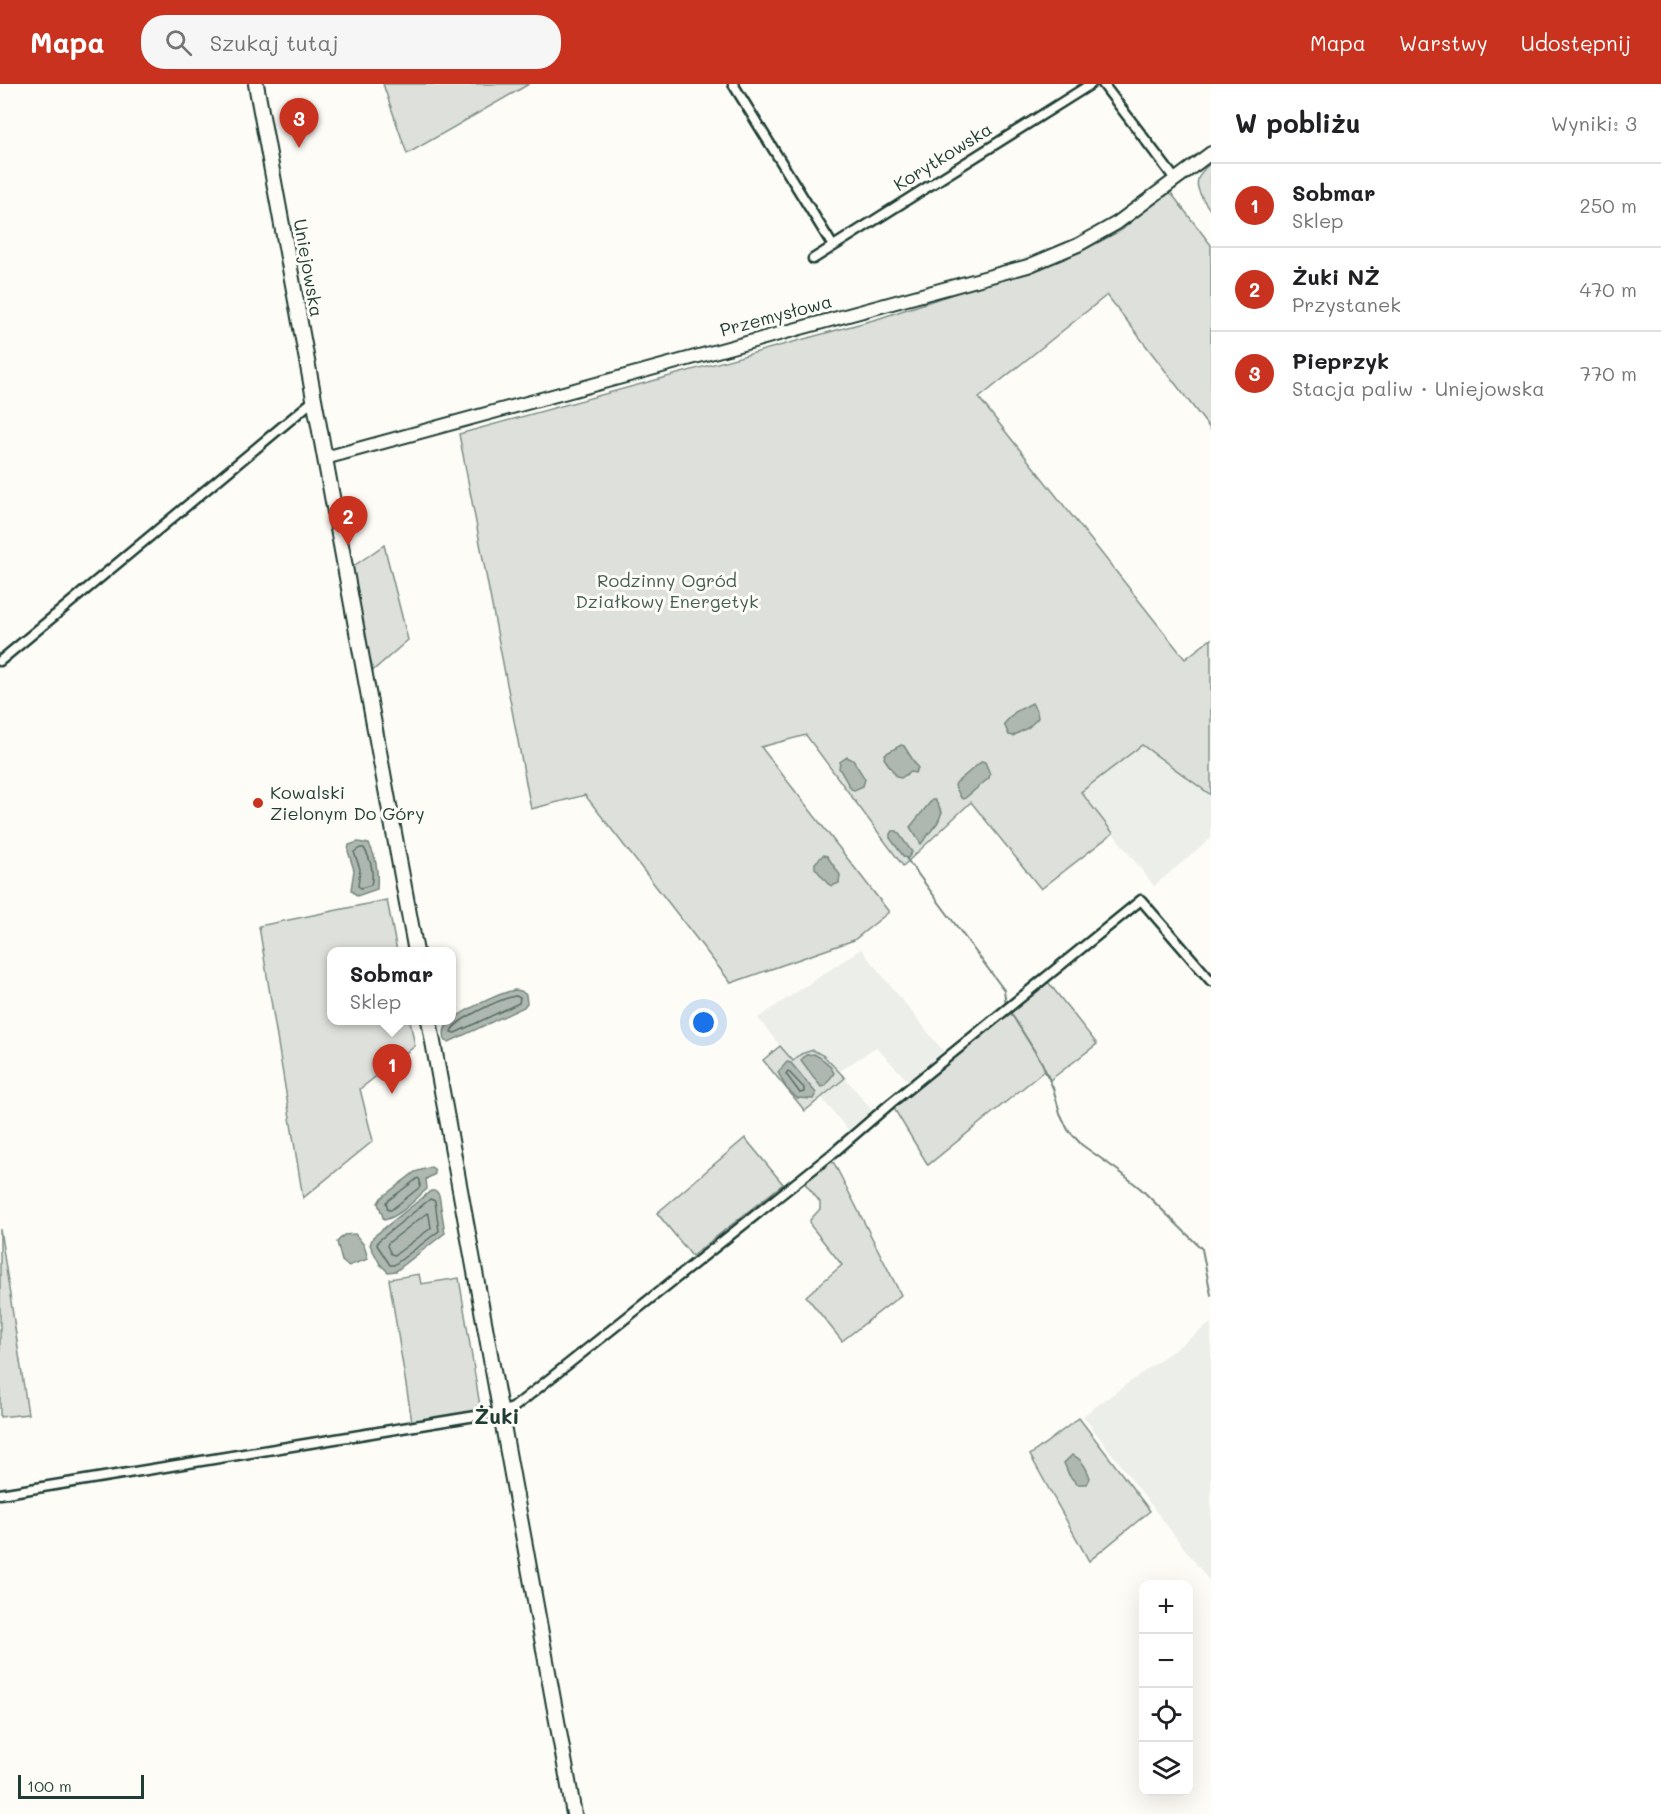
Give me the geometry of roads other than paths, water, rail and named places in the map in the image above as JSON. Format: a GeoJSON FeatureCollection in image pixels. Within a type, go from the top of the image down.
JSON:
{"type":"FeatureCollection","features":[{"type":"Feature","properties":{"kind":"main road","name":"Uniejowska"},"geometry":{"type":"LineString","coordinates":[[256,84],[415,947]]}},
{"type":"Feature","properties":{"kind":"main road","name":"Przemysłowa"},"geometry":{"type":"LineString","coordinates":[[325,458],[1028,266],[1078,245],[1118,223],[1211,153]]}},
{"type":"Feature","properties":{"kind":"main road"},"geometry":{"type":"LineString","coordinates":[[430,1025],[574,1814]]}},
{"type":"Feature","properties":{"kind":"street"},"geometry":{"type":"LineString","coordinates":[[733,84],[833,246]]}},
{"type":"Feature","properties":{"kind":"street","name":"Korytkowska"},"geometry":{"type":"LineString","coordinates":[[813,259],[1091,84]]}},
{"type":"Feature","properties":{"kind":"street"},"geometry":{"type":"LineString","coordinates":[[1103,84],[1175,179]]}},
{"type":"Feature","properties":{"kind":"street"},"geometry":{"type":"LineString","coordinates":[[0,661],[314,400]]}},
{"type":"Feature","properties":{"kind":"street"},"geometry":{"type":"LineString","coordinates":[[0,1494],[513,1408],[832,1154],[1141,900],[1211,981]]}},
{"type":"Feature","properties":{"kind":"water"},"geometry":{"type":"Polygon","coordinates":[[[1032,703],[1038,718],[1029,727],[1013,736],[1009,735],[1004,724],[1015,712],[1032,703]]]}},
{"type":"Feature","properties":{"kind":"water"},"geometry":{"type":"Polygon","coordinates":[[[901,745],[904,746],[918,768],[915,773],[910,772],[901,778],[897,777],[884,758],[885,754],[901,745]]]}},
{"type":"Feature","properties":{"kind":"water"},"geometry":{"type":"Polygon","coordinates":[[[847,757],[853,760],[865,779],[863,786],[854,790],[851,789],[839,768],[840,762],[847,757]]]}},
{"type":"Feature","properties":{"kind":"water"},"geometry":{"type":"Polygon","coordinates":[[[982,761],[985,762],[990,774],[989,778],[964,799],[961,798],[955,786],[956,783],[982,761]]]}},
{"type":"Feature","properties":{"kind":"water"},"geometry":{"type":"Polygon","coordinates":[[[932,800],[935,800],[942,812],[938,822],[921,844],[910,827],[932,800]]]}},
{"type":"Feature","properties":{"kind":"water"},"geometry":{"type":"Polygon","coordinates":[[[892,831],[897,831],[912,852],[908,858],[904,857],[890,838],[892,831]]]}},
{"type":"Feature","properties":{"kind":"water"},"geometry":{"type":"Polygon","coordinates":[[[358,842],[369,844],[372,850],[376,866],[377,889],[357,896],[351,890],[354,870],[348,851],[349,845],[358,842]]]}},
{"type":"Feature","properties":{"kind":"water"},"geometry":{"type":"Polygon","coordinates":[[[823,855],[827,856],[840,875],[839,883],[832,886],[815,868],[815,863],[823,855]]]}},
{"type":"Feature","properties":{"kind":"water"},"geometry":{"type":"Polygon","coordinates":[[[515,990],[521,991],[526,995],[527,1003],[524,1007],[449,1042],[445,1041],[445,1028],[447,1025],[456,1025],[456,1017],[499,995],[515,990]]]}},
{"type":"Feature","properties":{"kind":"water"},"geometry":{"type":"Polygon","coordinates":[[[814,1054],[820,1057],[834,1073],[825,1086],[821,1087],[801,1060],[806,1055],[814,1054]]]}},
{"type":"Feature","properties":{"kind":"water"},"geometry":{"type":"Polygon","coordinates":[[[787,1062],[791,1063],[816,1093],[813,1099],[797,1098],[787,1089],[778,1072],[787,1062]]]}},
{"type":"Feature","properties":{"kind":"water"},"geometry":{"type":"Polygon","coordinates":[[[431,1167],[435,1174],[426,1179],[427,1189],[401,1212],[384,1220],[378,1203],[381,1198],[415,1172],[431,1167]]]}},
{"type":"Feature","properties":{"kind":"water"},"geometry":{"type":"Polygon","coordinates":[[[431,1191],[436,1191],[439,1195],[445,1233],[396,1271],[388,1272],[380,1264],[370,1245],[373,1237],[431,1191]]]}},
{"type":"Feature","properties":{"kind":"water"},"geometry":{"type":"Polygon","coordinates":[[[355,1234],[364,1245],[368,1259],[348,1266],[342,1261],[337,1242],[344,1235],[355,1234]]]}},
{"type":"Feature","properties":{"kind":"water"},"geometry":{"type":"Polygon","coordinates":[[[1072,1455],[1081,1461],[1087,1471],[1090,1478],[1087,1484],[1077,1484],[1069,1475],[1064,1463],[1072,1455]]]}},
{"type":"Feature","properties":{"kind":"waterway"},"geometry":{"type":"LineString","coordinates":[[906,858],[1004,990],[1006,1005]]}},
{"type":"Feature","properties":{"kind":"waterway"},"geometry":{"type":"LineString","coordinates":[[1009,1010],[1042,1063],[1068,1130],[1082,1145],[1141,1189],[1202,1249],[1211,1295]]}},
{"type":"Feature","properties":{"kind":"place","name":"Pieprzyk"},"geometry":{"type":"Point","coordinates":[299,148]}},
{"type":"Feature","properties":{"kind":"place","name":"Żuki NŻ"},"geometry":{"type":"Point","coordinates":[348,546]}},
{"type":"Feature","properties":{"kind":"place","name":"Kowalski Zielonym Do Góry"},"geometry":{"type":"Point","coordinates":[258,803]}},
{"type":"Feature","properties":{"kind":"place","name":"Sobmar"},"geometry":{"type":"Point","coordinates":[392,1094]}},
{"type":"Feature","properties":{"kind":"district","name":"Żuki"},"geometry":{"type":"Point","coordinates":[497,1417]}},
{"type":"Feature","properties":{"kind":"park label","name":"Rodzinny Ogród Działkowy Energetyk"},"geometry":{"type":"Point","coordinates":[667,591]}}]}
